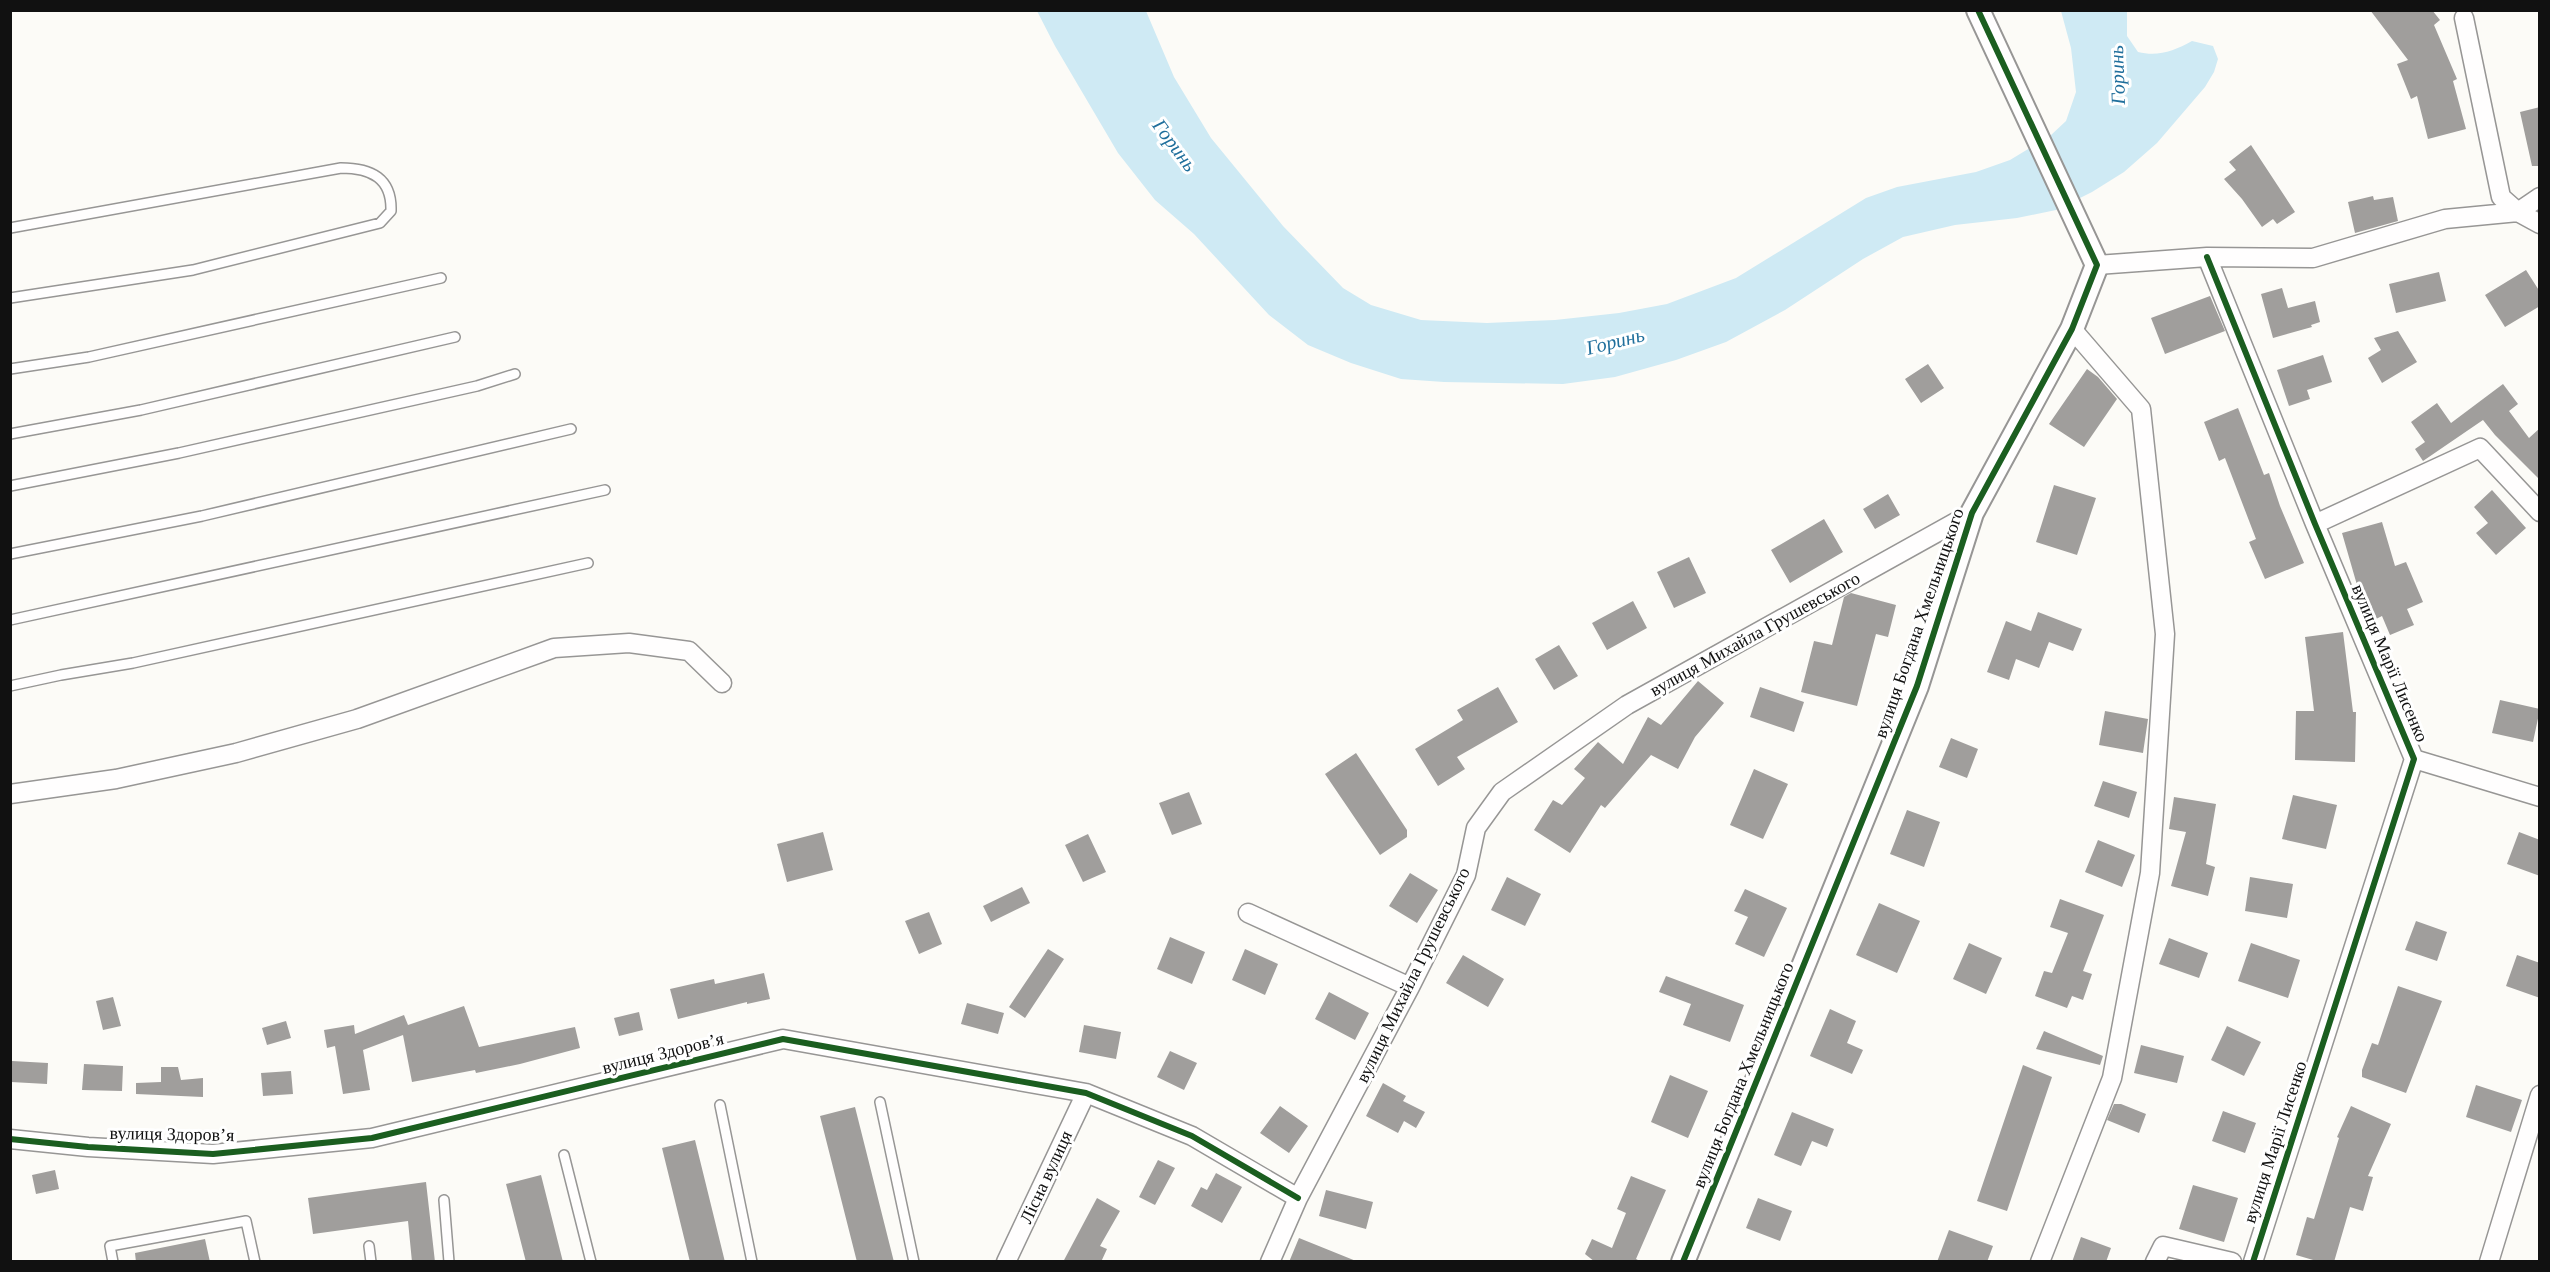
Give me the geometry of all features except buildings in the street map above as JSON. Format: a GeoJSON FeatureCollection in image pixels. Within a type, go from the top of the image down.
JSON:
{"type":"FeatureCollection","features":[{"type":"Feature","properties":{"kind":"street"},"geometry":{"type":"LineString","coordinates":[[1978,10],[2097,265],[2207,257],[2313,258],[2445,219],[2518,212],[2540,197]]}},
{"type":"Feature","properties":{"kind":"street"},"geometry":{"type":"LineString","coordinates":[[2464,18],[2501,196],[2518,212],[2540,224]]}},
{"type":"Feature","properties":{"kind":"street","name":"вулиця Марії Лисенко"},"geometry":{"type":"LineString","coordinates":[[2207,257],[2315,524],[2414,759],[2253,1262]]}},
{"type":"Feature","properties":{"kind":"street","name":"вулиця Богдана Хмельницького"},"geometry":{"type":"LineString","coordinates":[[1683,1262],[1917,687],[1972,513],[2072,329],[2097,265]]}},
{"type":"Feature","properties":{"kind":"street"},"geometry":{"type":"LineString","coordinates":[[2040,1262],[2112,1078],[2150,873],[2165,634],[2141,410],[2072,329]]}},
{"type":"Feature","properties":{"kind":"street"},"geometry":{"type":"LineString","coordinates":[[2315,524],[2480,448],[2540,512]]}},
{"type":"Feature","properties":{"kind":"street","name":"вулиця Михайла Грушевського"},"geometry":{"type":"LineString","coordinates":[[1269,1262],[1298,1198],[1410,987],[1466,875],[1476,828],[1502,792],[1627,705],[1972,513]]}},
{"type":"Feature","properties":{"kind":"street"},"geometry":{"type":"LineString","coordinates":[[10,794],[116,779],[236,753],[357,719],[554,648],[629,644],[689,651],[722,683]]}},
{"type":"Feature","properties":{"kind":"street"},"geometry":{"type":"LineString","coordinates":[[2414,759],[2540,797]]}},
{"type":"Feature","properties":{"kind":"street"},"geometry":{"type":"LineString","coordinates":[[1248,913],[1410,987]]}},
{"type":"Feature","properties":{"kind":"street","name":"вулиця Здоровʼя"},"geometry":{"type":"LineString","coordinates":[[10,1139],[88,1147],[213,1154],[372,1138],[783,1039],[1086,1093],[1192,1136],[1298,1198]]}},
{"type":"Feature","properties":{"kind":"street","name":"Лісна вулиця"},"geometry":{"type":"LineString","coordinates":[[1006,1262],[1086,1093]]}},
{"type":"Feature","properties":{"kind":"street"},"geometry":{"type":"LineString","coordinates":[[2489,1262],[2540,1095]]}},
{"type":"Feature","properties":{"kind":"street"},"geometry":{"type":"LineString","coordinates":[[2156,1262],[2163,1246],[2232,1262]]}},
{"type":"Feature","properties":{"kind":"lane"},"geometry":{"type":"LineString","coordinates":[[10,228],[341,168],[359,168],[386,183],[392,198],[391,211],[380,223],[193,270],[10,298]]}},
{"type":"Feature","properties":{"kind":"lane"},"geometry":{"type":"LineString","coordinates":[[10,369],[89,357],[441,278]]}},
{"type":"Feature","properties":{"kind":"lane"},"geometry":{"type":"LineString","coordinates":[[10,434],[141,410],[455,337]]}},
{"type":"Feature","properties":{"kind":"lane"},"geometry":{"type":"LineString","coordinates":[[10,486],[179,453],[477,386],[515,374]]}},
{"type":"Feature","properties":{"kind":"lane"},"geometry":{"type":"LineString","coordinates":[[10,554],[202,516],[572,429]]}},
{"type":"Feature","properties":{"kind":"lane"},"geometry":{"type":"LineString","coordinates":[[10,620],[605,490]]}},
{"type":"Feature","properties":{"kind":"lane"},"geometry":{"type":"LineString","coordinates":[[10,686],[134,663],[588,563]]}},
{"type":"Feature","properties":{"kind":"lane"},"geometry":{"type":"LineString","coordinates":[[880,1102],[914,1262]]}},
{"type":"Feature","properties":{"kind":"lane"},"geometry":{"type":"LineString","coordinates":[[720,1105],[752,1262]]}},
{"type":"Feature","properties":{"kind":"lane"},"geometry":{"type":"LineString","coordinates":[[564,1155],[591,1262]]}},
{"type":"Feature","properties":{"kind":"lane"},"geometry":{"type":"LineString","coordinates":[[444,1200],[449,1262]]}},
{"type":"Feature","properties":{"kind":"lane"},"geometry":{"type":"LineString","coordinates":[[113,1262],[110,1246],[246,1221],[255,1262]]}},
{"type":"Feature","properties":{"kind":"lane"},"geometry":{"type":"LineString","coordinates":[[369,1246],[371,1262]]}},
{"type":"Feature","properties":{"kind":"water","name":"Горинь"},"geometry":{"type":"Polygon","coordinates":[[[1037,11],[1146,11],[1174,77],[1211,138],[1283,226],[1343,288],[1371,305],[1421,320],[1487,323],[1555,320],[1619,313],[1667,304],[1736,278],[1866,198],[1897,187],[1976,172],[2010,160],[2050,136],[2066,121],[2076,92],[2071,48],[2061,11],[2127,11],[2127,36],[2138,52],[2152,54],[2166,52],[2192,41],[2213,46],[2218,59],[2214,72],[2205,87],[2157,143],[2124,172],[2092,192],[2056,210],[2017,218],[1955,225],[1903,237],[1863,259],[1785,310],[1726,342],[1676,360],[1615,377],[1563,384],[1444,382],[1401,379],[1351,363],[1308,345],[1269,315],[1194,234],[1155,200],[1118,153],[1037,11]]]}},
{"type":"Feature","properties":{"kind":"cycle path"},"geometry":{"type":"LineString","coordinates":[[1683,1262],[1917,686],[1972,513],[2072,329],[2097,265],[1978,10]]}},
{"type":"Feature","properties":{"kind":"cycle path"},"geometry":{"type":"LineString","coordinates":[[2207,257],[2315,524],[2414,759],[2253,1262]]}},
{"type":"Feature","properties":{"kind":"cycle path"},"geometry":{"type":"LineString","coordinates":[[10,1139],[88,1147],[213,1154],[372,1138],[783,1039],[1086,1093],[1192,1136],[1298,1198]]}}]}
